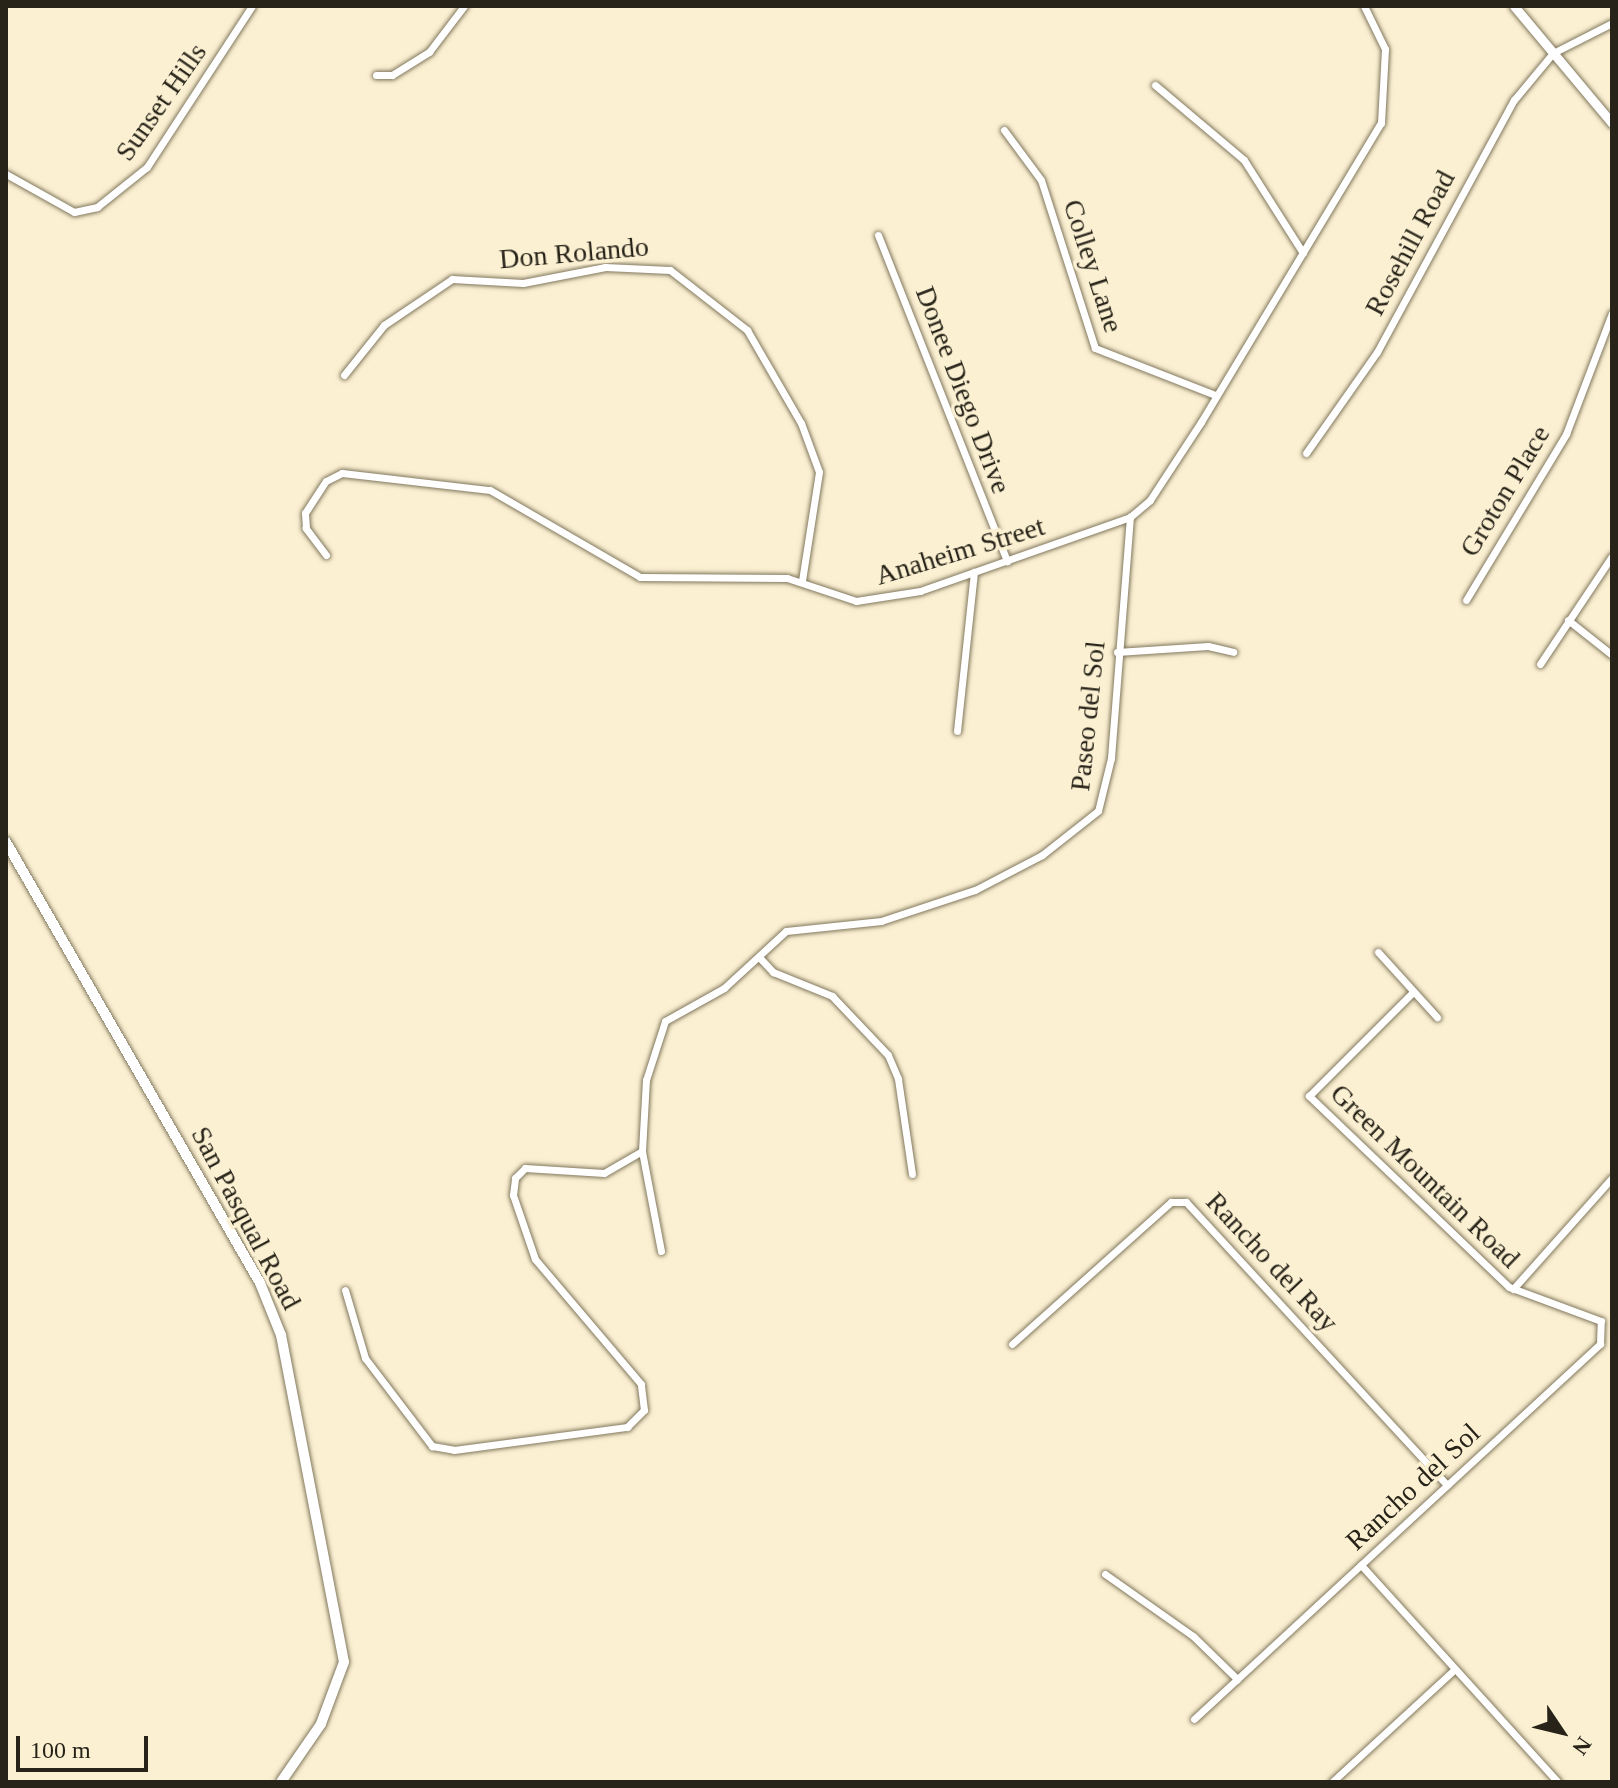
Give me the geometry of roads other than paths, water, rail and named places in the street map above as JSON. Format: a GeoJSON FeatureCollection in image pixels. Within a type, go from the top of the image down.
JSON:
{"type":"FeatureCollection","features":[{"type":"Feature","properties":{"kind":"main road","name":"San Pasqual Road"},"geometry":{"type":"LineString","coordinates":[[6,842],[260,1283],[281,1335],[344,1662],[321,1724],[281,1782]]}},
{"type":"Feature","properties":{"kind":"street","name":"Sunset Hills"},"geometry":{"type":"LineString","coordinates":[[6,174],[74,212],[97,207],[147,167],[252,6]]}},
{"type":"Feature","properties":{"kind":"street"},"geometry":{"type":"LineString","coordinates":[[376,75],[392,75],[429,52],[464,6]]}},
{"type":"Feature","properties":{"kind":"street","name":"Anaheim Street"},"geometry":{"type":"LineString","coordinates":[[326,555],[306,528],[313,496],[334,475],[368,471],[490,490],[640,577],[802,580],[870,602],[974,572],[1130,517],[1150,500],[1372,143],[1387,99],[1385,49],[1364,6]]}},
{"type":"Feature","properties":{"kind":"street"},"geometry":{"type":"LineString","coordinates":[[1514,6],[1612,123]]}},
{"type":"Feature","properties":{"kind":"street"},"geometry":{"type":"LineString","coordinates":[[1553,53],[1612,23]]}},
{"type":"Feature","properties":{"kind":"street","name":"Rosehill Road"},"geometry":{"type":"LineString","coordinates":[[1306,453],[1418,281],[1497,124],[1553,53]]}},
{"type":"Feature","properties":{"kind":"street"},"geometry":{"type":"LineString","coordinates":[[1155,85],[1244,160],[1303,253]]}},
{"type":"Feature","properties":{"kind":"street","name":"Colley Lane"},"geometry":{"type":"LineString","coordinates":[[1004,130],[1041,180],[1095,348],[1215,395]]}},
{"type":"Feature","properties":{"kind":"street","name":"Donee Diego Drive"},"geometry":{"type":"LineString","coordinates":[[878,235],[1007,561]]}},
{"type":"Feature","properties":{"kind":"street","name":"Don Rolando"},"geometry":{"type":"LineString","coordinates":[[344,375],[384,325],[452,279],[523,283],[605,267],[670,270],[747,330],[801,423],[819,472],[802,580]]}},
{"type":"Feature","properties":{"kind":"street","name":"Groton Place"},"geometry":{"type":"LineString","coordinates":[[1466,600],[1566,434],[1612,313]]}},
{"type":"Feature","properties":{"kind":"street","name":"Paseo del Sol"},"geometry":{"type":"LineString","coordinates":[[661,1251],[642,1151],[655,1035],[665,1021],[724,988],[802,925],[881,921],[975,890],[1042,855],[1098,811],[1111,758],[1130,517]]}},
{"type":"Feature","properties":{"kind":"street"},"geometry":{"type":"LineString","coordinates":[[1540,664],[1612,556]]}},
{"type":"Feature","properties":{"kind":"street"},"geometry":{"type":"LineString","coordinates":[[957,731],[974,572]]}},
{"type":"Feature","properties":{"kind":"street"},"geometry":{"type":"LineString","coordinates":[[1568,620],[1612,655]]}},
{"type":"Feature","properties":{"kind":"street"},"geometry":{"type":"LineString","coordinates":[[1117,652],[1208,646],[1233,652]]}},
{"type":"Feature","properties":{"kind":"street"},"geometry":{"type":"LineString","coordinates":[[1378,952],[1437,1017]]}},
{"type":"Feature","properties":{"kind":"street"},"geometry":{"type":"LineString","coordinates":[[759,957],[773,972],[832,996],[888,1055],[898,1079],[912,1174]]}},
{"type":"Feature","properties":{"kind":"street","name":"Green Mountain Road"},"geometry":{"type":"LineString","coordinates":[[1412,993],[1309,1096],[1513,1289],[1601,1321]]}},
{"type":"Feature","properties":{"kind":"street"},"geometry":{"type":"LineString","coordinates":[[345,1290],[365,1358],[432,1446],[454,1450],[627,1427],[644,1410],[641,1384],[535,1259],[513,1195],[515,1178],[525,1168],[604,1173],[642,1151]]}},
{"type":"Feature","properties":{"kind":"street"},"geometry":{"type":"LineString","coordinates":[[1513,1289],[1612,1178]]}},
{"type":"Feature","properties":{"kind":"street","name":"Rancho del Ray"},"geometry":{"type":"LineString","coordinates":[[1012,1344],[1171,1202],[1186,1202],[1447,1485]]}},
{"type":"Feature","properties":{"kind":"street","name":"Rancho del Sol"},"geometry":{"type":"LineString","coordinates":[[1194,1719],[1589,1357],[1600,1344],[1601,1321]]}},
{"type":"Feature","properties":{"kind":"street"},"geometry":{"type":"LineString","coordinates":[[1361,1565],[1558,1782]]}},
{"type":"Feature","properties":{"kind":"street"},"geometry":{"type":"LineString","coordinates":[[1105,1574],[1193,1636],[1237,1679]]}},
{"type":"Feature","properties":{"kind":"street"},"geometry":{"type":"LineString","coordinates":[[1332,1782],[1455,1669]]}}]}
